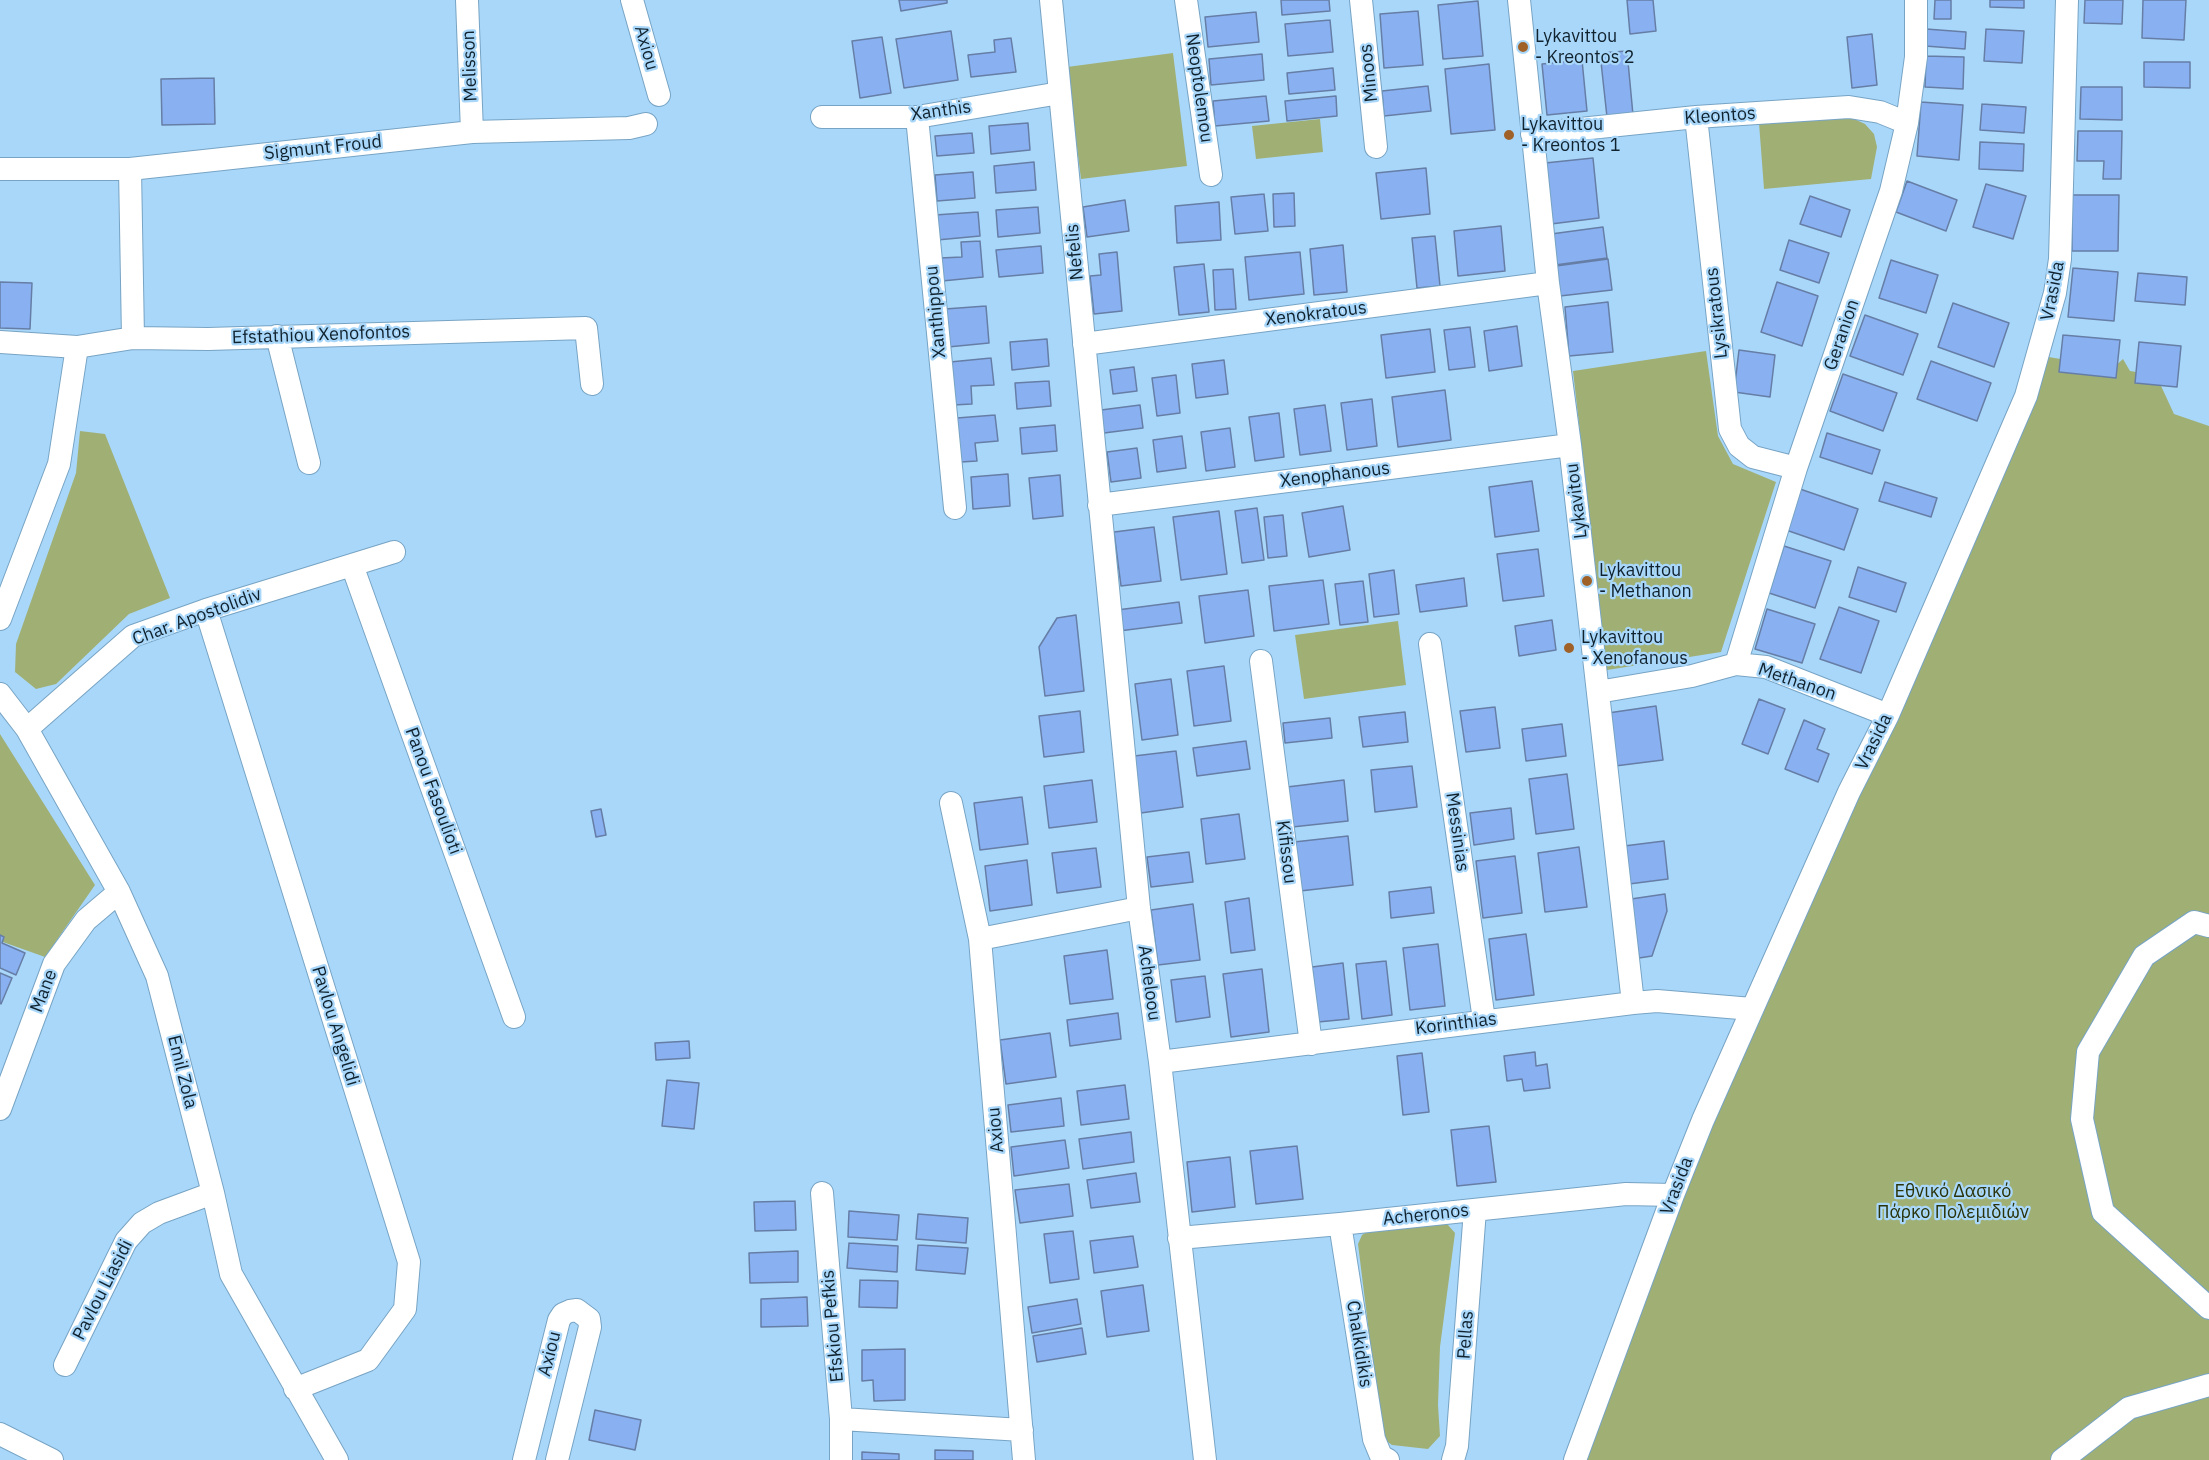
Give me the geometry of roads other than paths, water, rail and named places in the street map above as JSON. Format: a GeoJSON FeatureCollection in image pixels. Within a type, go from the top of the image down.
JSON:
{"type":"FeatureCollection","features":[{"type":"Feature","properties":{"kind":"street","name":"Melisson"},"geometry":{"type":"LineString","coordinates":[[467,0],[472,132]]}},
{"type":"Feature","properties":{"kind":"street","name":"Axiou"},"geometry":{"type":"LineString","coordinates":[[632,0],[659,95]]}},
{"type":"Feature","properties":{"kind":"street","name":"Nefelis"},"geometry":{"type":"LineString","coordinates":[[1051,0],[1099,505]]}},
{"type":"Feature","properties":{"kind":"street","name":"Neoptolemou"},"geometry":{"type":"LineString","coordinates":[[1186,0],[1211,175]]}},
{"type":"Feature","properties":{"kind":"street","name":"Minoos"},"geometry":{"type":"LineString","coordinates":[[1361,0],[1376,147]]}},
{"type":"Feature","properties":{"kind":"street","name":"Lykavitou"},"geometry":{"type":"LineString","coordinates":[[1518,0],[1548,284],[1570,445],[1633,1003]]}},
{"type":"Feature","properties":{"kind":"street","name":"Geranion"},"geometry":{"type":"LineString","coordinates":[[1736,664],[1796,468],[1891,191],[1907,123],[1916,57],[1916,0]]}},
{"type":"Feature","properties":{"kind":"street","name":"Vrasida"},"geometry":{"type":"LineString","coordinates":[[1575,1460],[1702,1120],[1849,792],[1888,715],[2026,396],[2055,293],[2060,259],[2067,0]]}},
{"type":"Feature","properties":{"kind":"street","name":"Xanthis"},"geometry":{"type":"LineString","coordinates":[[822,117],[917,117],[1060,93]]}},
{"type":"Feature","properties":{"kind":"street","name":"Kleontos"},"geometry":{"type":"LineString","coordinates":[[1532,134],[1695,117],[1849,107],[1880,112],[1907,123]]}},
{"type":"Feature","properties":{"kind":"street","name":"Xanthippou"},"geometry":{"type":"LineString","coordinates":[[917,117],[955,508]]}},
{"type":"Feature","properties":{"kind":"street","name":"Lysikratous"},"geometry":{"type":"LineString","coordinates":[[1695,117],[1730,429],[1739,446],[1753,457],[1796,468]]}},
{"type":"Feature","properties":{"kind":"street","name":"Sigmunt Froud"},"geometry":{"type":"LineString","coordinates":[[0,169],[130,169],[472,132],[629,128],[646,124]]}},
{"type":"Feature","properties":{"kind":"street"},"geometry":{"type":"LineString","coordinates":[[130,169],[133,338]]}},
{"type":"Feature","properties":{"kind":"street","name":"Xenokratous"},"geometry":{"type":"LineString","coordinates":[[1084,344],[1548,284]]}},
{"type":"Feature","properties":{"kind":"street","name":"Efstathiou Xenofontos"},"geometry":{"type":"LineString","coordinates":[[0,342],[77,347],[133,338],[208,339],[586,328],[592,384]]}},
{"type":"Feature","properties":{"kind":"street"},"geometry":{"type":"LineString","coordinates":[[278,336],[309,463]]}},
{"type":"Feature","properties":{"kind":"street"},"geometry":{"type":"LineString","coordinates":[[0,619],[59,464],[77,347]]}},
{"type":"Feature","properties":{"kind":"street","name":"Xenophanous"},"geometry":{"type":"LineString","coordinates":[[1099,505],[1570,445]]}},
{"type":"Feature","properties":{"kind":"street","name":"Acheloou"},"geometry":{"type":"LineString","coordinates":[[1099,505],[1139,908],[1160,1062],[1205,1460]]}},
{"type":"Feature","properties":{"kind":"street","name":"Char. Apostolidiv"},"geometry":{"type":"LineString","coordinates":[[27,729],[132,636],[206,610],[394,552]]}},
{"type":"Feature","properties":{"kind":"street","name":"Panou Fasoulioti"},"geometry":{"type":"LineString","coordinates":[[352,565],[514,1017]]}},
{"type":"Feature","properties":{"kind":"street","name":"Pavlou Angelidi"},"geometry":{"type":"LineString","coordinates":[[206,610],[409,1262],[405,1309],[368,1360],[295,1389]]}},
{"type":"Feature","properties":{"kind":"street","name":"Messinias"},"geometry":{"type":"LineString","coordinates":[[1430,645],[1484,1020]]}},
{"type":"Feature","properties":{"kind":"street","name":"Kifissou"},"geometry":{"type":"LineString","coordinates":[[1261,661],[1311,1044]]}},
{"type":"Feature","properties":{"kind":"street","name":"Methanon"},"geometry":{"type":"LineString","coordinates":[[1598,692],[1692,676],[1736,664],[1766,667],[1888,715]]}},
{"type":"Feature","properties":{"kind":"street","name":"Emil Zola"},"geometry":{"type":"LineString","coordinates":[[0,694],[27,729],[118,892],[157,976],[213,1193],[231,1274],[337,1460]]}},
{"type":"Feature","properties":{"kind":"street","name":"Axiou"},"geometry":{"type":"LineString","coordinates":[[951,803],[980,939],[1024,1460]]}},
{"type":"Feature","properties":{"kind":"street","name":"Mane"},"geometry":{"type":"LineString","coordinates":[[0,1109],[54,964],[86,920],[118,892]]}},
{"type":"Feature","properties":{"kind":"street"},"geometry":{"type":"LineString","coordinates":[[980,939],[1139,908]]}},
{"type":"Feature","properties":{"kind":"street"},"geometry":{"type":"LineString","coordinates":[[2209,926],[2194,922],[2144,956],[2088,1052],[2082,1119],[2103,1212],[2209,1308]]}},
{"type":"Feature","properties":{"kind":"street","name":"Korinthias"},"geometry":{"type":"LineString","coordinates":[[1160,1062],[1633,1003],[1657,1001],[1752,1009]]}},
{"type":"Feature","properties":{"kind":"street","name":"Pavlou Liasidi"},"geometry":{"type":"LineString","coordinates":[[65,1365],[126,1241],[142,1222],[159,1213],[213,1193]]}},
{"type":"Feature","properties":{"kind":"street","name":"Efskiou Pefkis"},"geometry":{"type":"LineString","coordinates":[[822,1193],[841,1419],[841,1460]]}},
{"type":"Feature","properties":{"kind":"street","name":"Acheronos"},"geometry":{"type":"LineString","coordinates":[[1179,1238],[1340,1224],[1626,1194],[1673,1195]]}},
{"type":"Feature","properties":{"kind":"street","name":"Pellas"},"geometry":{"type":"LineString","coordinates":[[1453,1460],[1457,1446],[1475,1209]]}},
{"type":"Feature","properties":{"kind":"street","name":"Chalkidikis"},"geometry":{"type":"LineString","coordinates":[[1340,1224],[1374,1439],[1381,1456],[1388,1460]]}},
{"type":"Feature","properties":{"kind":"street","name":"Axiou"},"geometry":{"type":"LineString","coordinates":[[524,1460],[559,1320],[563,1314],[577,1310],[588,1319],[590,1327],[557,1460]]}},
{"type":"Feature","properties":{"kind":"street"},"geometry":{"type":"LineString","coordinates":[[2062,1460],[2129,1408],[2209,1385]]}},
{"type":"Feature","properties":{"kind":"street"},"geometry":{"type":"LineString","coordinates":[[841,1419],[1022,1430]]}},
{"type":"Feature","properties":{"kind":"street"},"geometry":{"type":"LineString","coordinates":[[0,1434],[28,1455],[51,1460]]}},
{"type":"Feature","properties":{"kind":"place","name":"Lykavittou - Kreontos 2"},"geometry":{"type":"Point","coordinates":[1523,47]}},
{"type":"Feature","properties":{"kind":"place","name":"Lykavittou - Kreontos 1"},"geometry":{"type":"Point","coordinates":[1509,135]}},
{"type":"Feature","properties":{"kind":"place","name":"Lykavittou - Methanon"},"geometry":{"type":"Point","coordinates":[1587,581]}},
{"type":"Feature","properties":{"kind":"place","name":"Lykavittou - Xenofanous"},"geometry":{"type":"Point","coordinates":[1569,648]}},
{"type":"Feature","properties":{"kind":"park label","name":"Εθνικό Δασικό Πάρκο Πολεμιδιών"},"geometry":{"type":"Point","coordinates":[1953,1202]}}]}
